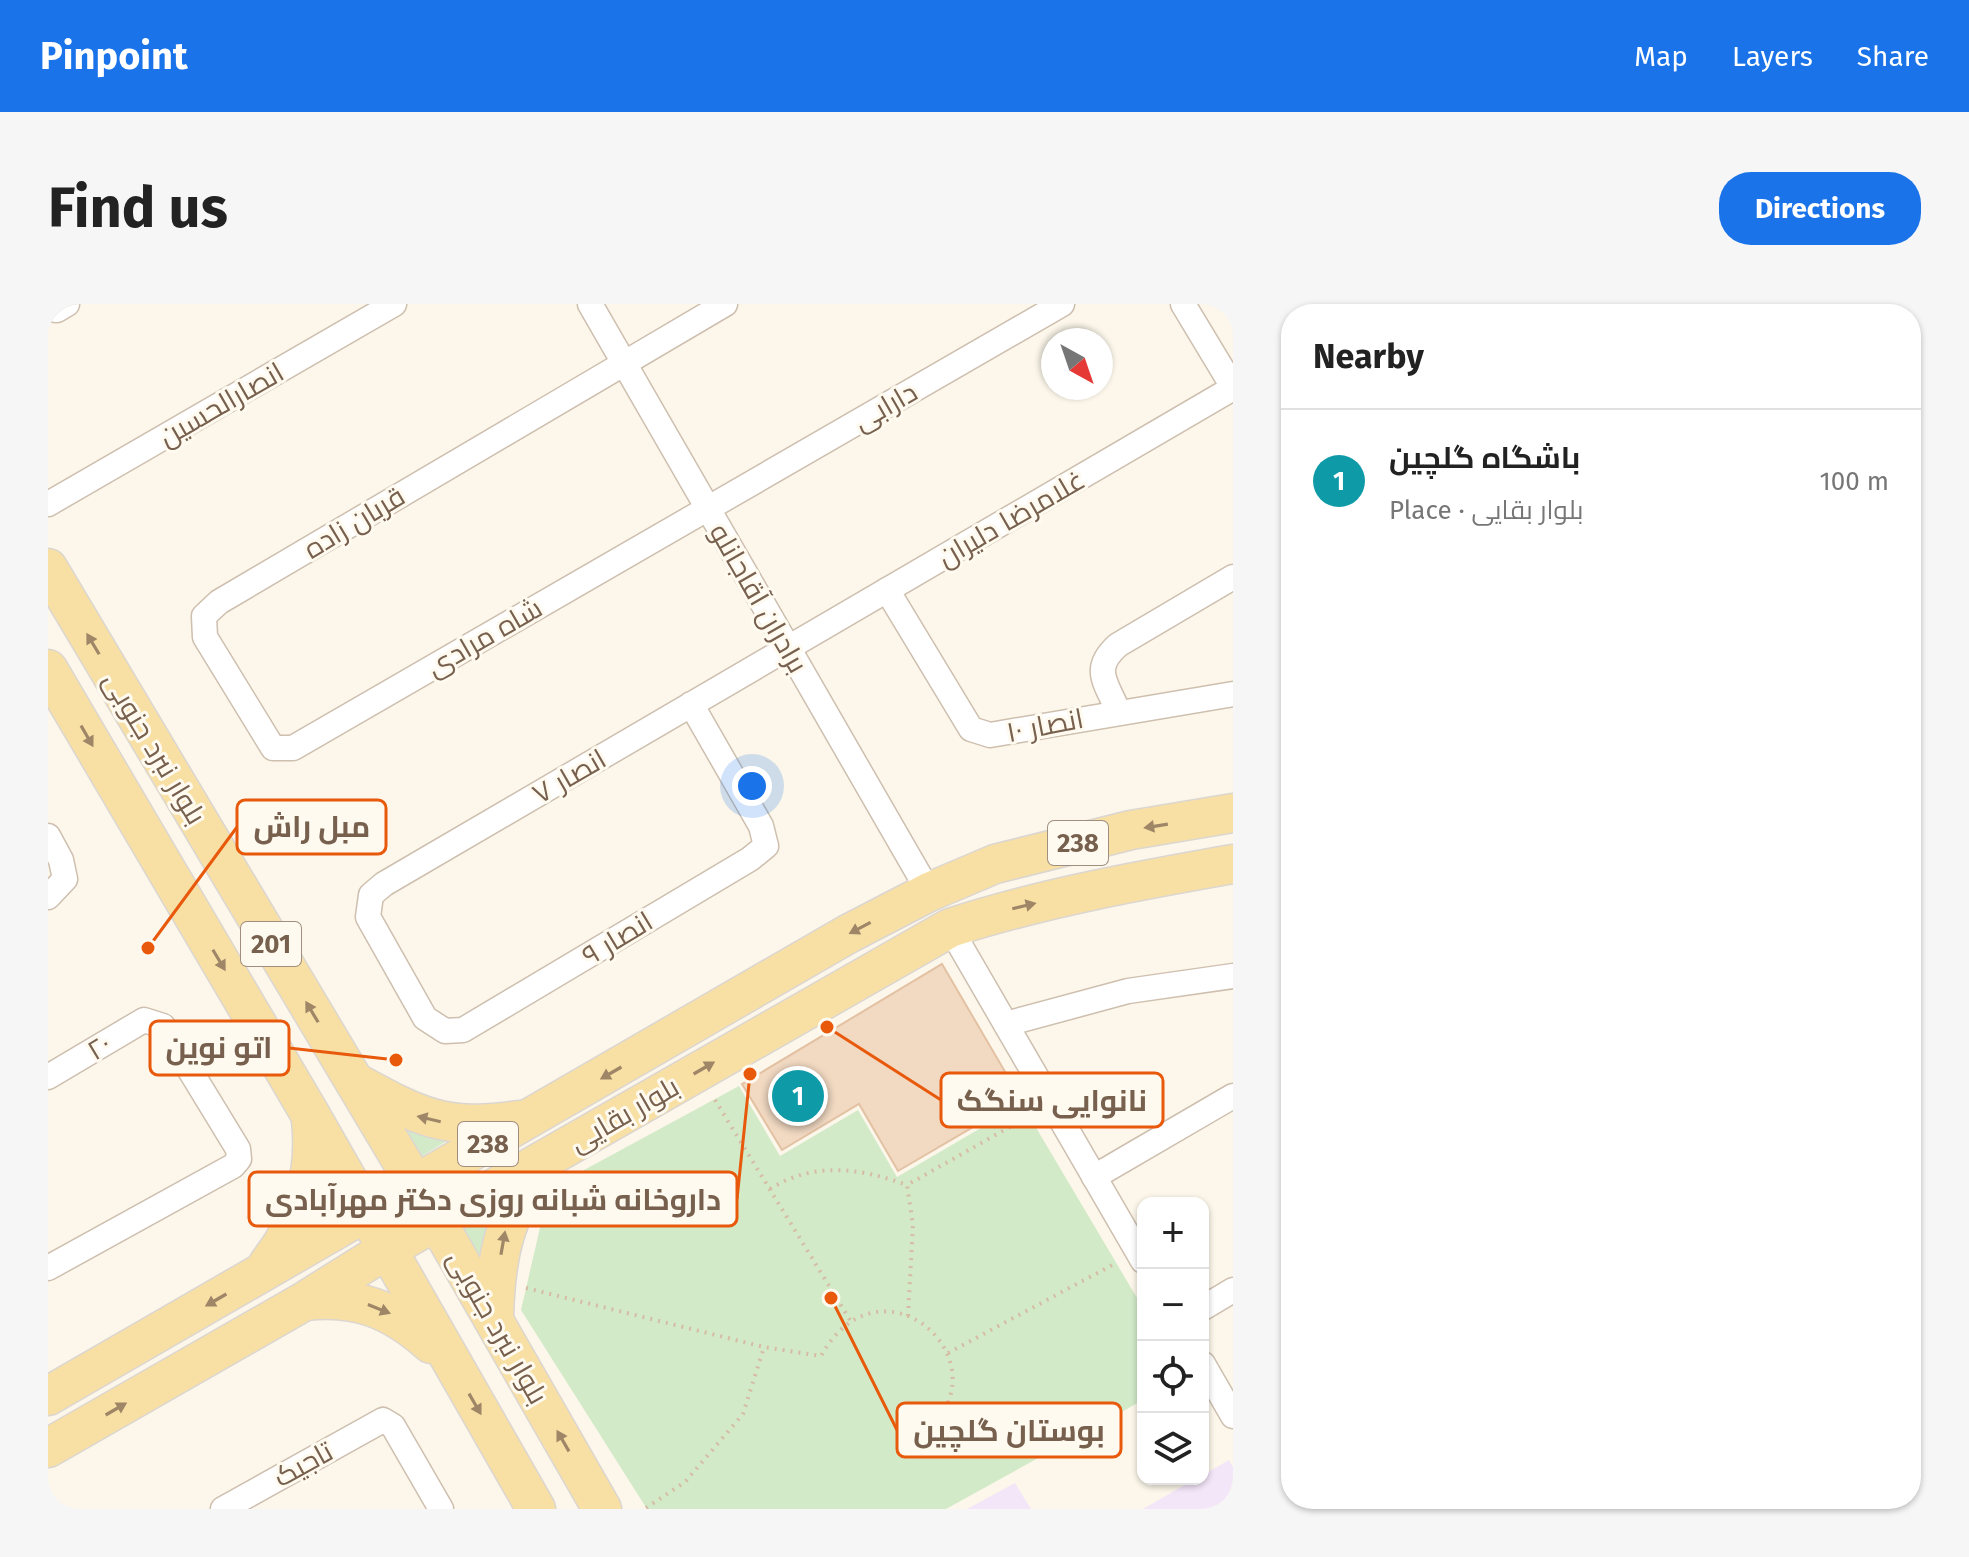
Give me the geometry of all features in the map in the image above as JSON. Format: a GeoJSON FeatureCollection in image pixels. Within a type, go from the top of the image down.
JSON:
{"type":"FeatureCollection","features":[{"type":"Feature","properties":{"kind":"main road","name":"بلوار نبرد جنوبی"},"geometry":{"type":"LineString","coordinates":[[48,568],[416,1185],[602,1509]]}},
{"type":"Feature","properties":{"kind":"main road","name":"بلوار نبرد جنوبی"},"geometry":{"type":"LineString","coordinates":[[48,669],[310,1114],[536,1509]]}},
{"type":"Feature","properties":{"kind":"main road","name":"بلوار بقایی"},"geometry":{"type":"LineString","coordinates":[[48,1396],[848,934],[929,892],[995,864],[1131,830],[1233,813]]}},
{"type":"Feature","properties":{"kind":"main road","name":"بلوار بقایی"},"geometry":{"type":"LineString","coordinates":[[48,1448],[303,1302],[386,1250],[950,928],[1002,911],[1109,886],[1233,864]]}},
{"type":"Feature","properties":{"kind":"main road"},"geometry":{"type":"LineString","coordinates":[[929,892],[950,928]]}},
{"type":"Feature","properties":{"kind":"main road"},"geometry":{"type":"LineString","coordinates":[[353,1082],[418,1117],[438,1121],[488,1124],[534,1117]]}},
{"type":"Feature","properties":{"kind":"main road"},"geometry":{"type":"LineString","coordinates":[[259,1275],[291,1231],[303,1206],[313,1162],[310,1114]]}},
{"type":"Feature","properties":{"kind":"main road"},"geometry":{"type":"LineString","coordinates":[[494,1320],[494,1294],[508,1218],[518,1197],[551,1156]]}},
{"type":"Feature","properties":{"kind":"main road"},"geometry":{"type":"LineString","coordinates":[[303,1302],[351,1299],[374,1305],[416,1331],[454,1367]]}},
{"type":"Feature","properties":{"kind":"street","name":"انصارالحسین"},"geometry":{"type":"LineString","coordinates":[[48,504],[394,304]]}},
{"type":"Feature","properties":{"kind":"street","name":"برادران آقاجانلو"},"geometry":{"type":"LineString","coordinates":[[590,304],[929,892]]}},
{"type":"Feature","properties":{"kind":"street"},"geometry":{"type":"LineString","coordinates":[[623,362],[725,304]]}},
{"type":"Feature","properties":{"kind":"street","name":"دارابی"},"geometry":{"type":"LineString","coordinates":[[707,508],[1062,304]]}},
{"type":"Feature","properties":{"kind":"street"},"geometry":{"type":"LineString","coordinates":[[1183,304],[1233,387]]}},
{"type":"Feature","properties":{"kind":"street","name":"قربان زاده"},"geometry":{"type":"LineString","coordinates":[[262,734],[205,637],[204,616],[219,602],[623,362]]}},
{"type":"Feature","properties":{"kind":"street","name":"غلامرضا دلیران"},"geometry":{"type":"LineString","coordinates":[[788,648],[1233,387]]}},
{"type":"Feature","properties":{"kind":"street","name":"شاه مرادی"},"geometry":{"type":"LineString","coordinates":[[262,734],[273,748],[293,748],[707,508]]}},
{"type":"Feature","properties":{"kind":"street"},"geometry":{"type":"LineString","coordinates":[[1118,711],[1101,671],[1104,657],[1118,645],[1233,577]]}},
{"type":"Feature","properties":{"kind":"street","name":"انصار ۱۰"},"geometry":{"type":"LineString","coordinates":[[887,590],[971,729],[990,735],[1233,694]]}},
{"type":"Feature","properties":{"kind":"street","name":"انصار ۷"},"geometry":{"type":"LineString","coordinates":[[368,917],[371,895],[384,884],[788,648]]}},
{"type":"Feature","properties":{"kind":"street","name":"انصار ۹"},"geometry":{"type":"LineString","coordinates":[[368,917],[425,1018],[445,1031],[463,1030],[750,859],[766,846],[761,826],[691,704]]}},
{"type":"Feature","properties":{"kind":"street"},"geometry":{"type":"LineString","coordinates":[[48,836],[61,860],[65,879],[48,897]]}},
{"type":"Feature","properties":{"kind":"street"},"geometry":{"type":"LineString","coordinates":[[950,928],[1137,1251]]}},
{"type":"Feature","properties":{"kind":"street"},"geometry":{"type":"LineString","coordinates":[[1006,1024],[1128,991],[1233,976]]}},
{"type":"Feature","properties":{"kind":"street","name":"۲۰"},"geometry":{"type":"LineString","coordinates":[[48,1077],[144,1020],[152,1020],[163,1026],[238,1149],[239,1159],[233,1166],[48,1268]]}},
{"type":"Feature","properties":{"kind":"street"},"geometry":{"type":"LineString","coordinates":[[1094,1177],[1233,1096]]}},
{"type":"Feature","properties":{"kind":"street"},"geometry":{"type":"LineString","coordinates":[[1209,1304],[1233,1290]]}},
{"type":"Feature","properties":{"kind":"street"},"geometry":{"type":"LineString","coordinates":[[1209,1374],[1233,1416]]}},
{"type":"Feature","properties":{"kind":"street","name":"تاجیک"},"geometry":{"type":"LineString","coordinates":[[223,1509],[383,1420],[393,1426],[441,1509]]}},
{"type":"Feature","properties":{"kind":"path"},"geometry":{"type":"LineString","coordinates":[[715,1100],[850,1321]]}},
{"type":"Feature","properties":{"kind":"path"},"geometry":{"type":"LineString","coordinates":[[770,1189],[792,1175],[828,1169],[873,1173],[907,1185],[1029,1116]]}},
{"type":"Feature","properties":{"kind":"path"},"geometry":{"type":"LineString","coordinates":[[907,1185],[913,1225],[908,1316]]}},
{"type":"Feature","properties":{"kind":"path"},"geometry":{"type":"LineString","coordinates":[[948,1353],[1116,1263]]}},
{"type":"Feature","properties":{"kind":"path"},"geometry":{"type":"LineString","coordinates":[[526,1288],[764,1347],[821,1356],[833,1336],[850,1321],[872,1312],[896,1312],[908,1316],[936,1333],[948,1353],[953,1374],[951,1395],[943,1415],[928,1432],[909,1443]]}},
{"type":"Feature","properties":{"kind":"path"},"geometry":{"type":"LineString","coordinates":[[646,1508],[685,1482],[743,1414],[764,1347]]}},
{"type":"Feature","properties":{"kind":"shaded area"},"geometry":{"type":"Polygon","coordinates":[[[1229,1460],[1233,1467],[1233,1509],[1143,1509],[1185,1485],[1209,1485],[1209,1472],[1229,1460]]]}},
{"type":"Feature","properties":{"kind":"shaded area"},"geometry":{"type":"Polygon","coordinates":[[[1015,1483],[1031,1509],[967,1509],[1015,1483]]]}},
{"type":"Feature","properties":{"kind":"green space"},"geometry":{"type":"Polygon","coordinates":[[[739,1086],[780,1156],[858,1110],[897,1177],[1022,1104],[1137,1298],[1137,1403],[946,1509],[647,1509],[521,1310],[549,1189],[739,1086]]]}},
{"type":"Feature","properties":{"kind":"green space"},"geometry":{"type":"Polygon","coordinates":[[[385,1109],[460,1133],[417,1159],[385,1109]]]}},
{"type":"Feature","properties":{"kind":"green space"},"geometry":{"type":"Polygon","coordinates":[[[504,1205],[487,1279],[458,1231],[504,1205]]]}},
{"type":"Feature","properties":{"kind":"building"},"geometry":{"type":"Polygon","coordinates":[[[942,964],[1021,1099],[898,1171],[859,1104],[782,1150],[742,1084],[942,964]]]}},
{"type":"Feature","properties":{"kind":"place","name":"مبل راش"},"geometry":{"type":"Point","coordinates":[148,948]}},
{"type":"Feature","properties":{"kind":"place","name":"نانوایی سنگک"},"geometry":{"type":"Point","coordinates":[827,1027]}},
{"type":"Feature","properties":{"kind":"place","name":"اتو نوین"},"geometry":{"type":"Point","coordinates":[396,1060]}},
{"type":"Feature","properties":{"kind":"place","name":"داروخانه شبانه روزی دکتر مهرآبادی"},"geometry":{"type":"Point","coordinates":[750,1074]}},
{"type":"Feature","properties":{"kind":"place","name":"باشگاه گلچین"},"geometry":{"type":"Point","coordinates":[798,1096]}},
{"type":"Feature","properties":{"kind":"place","name":"بوستان گلچین"},"geometry":{"type":"Point","coordinates":[831,1298]}}]}
